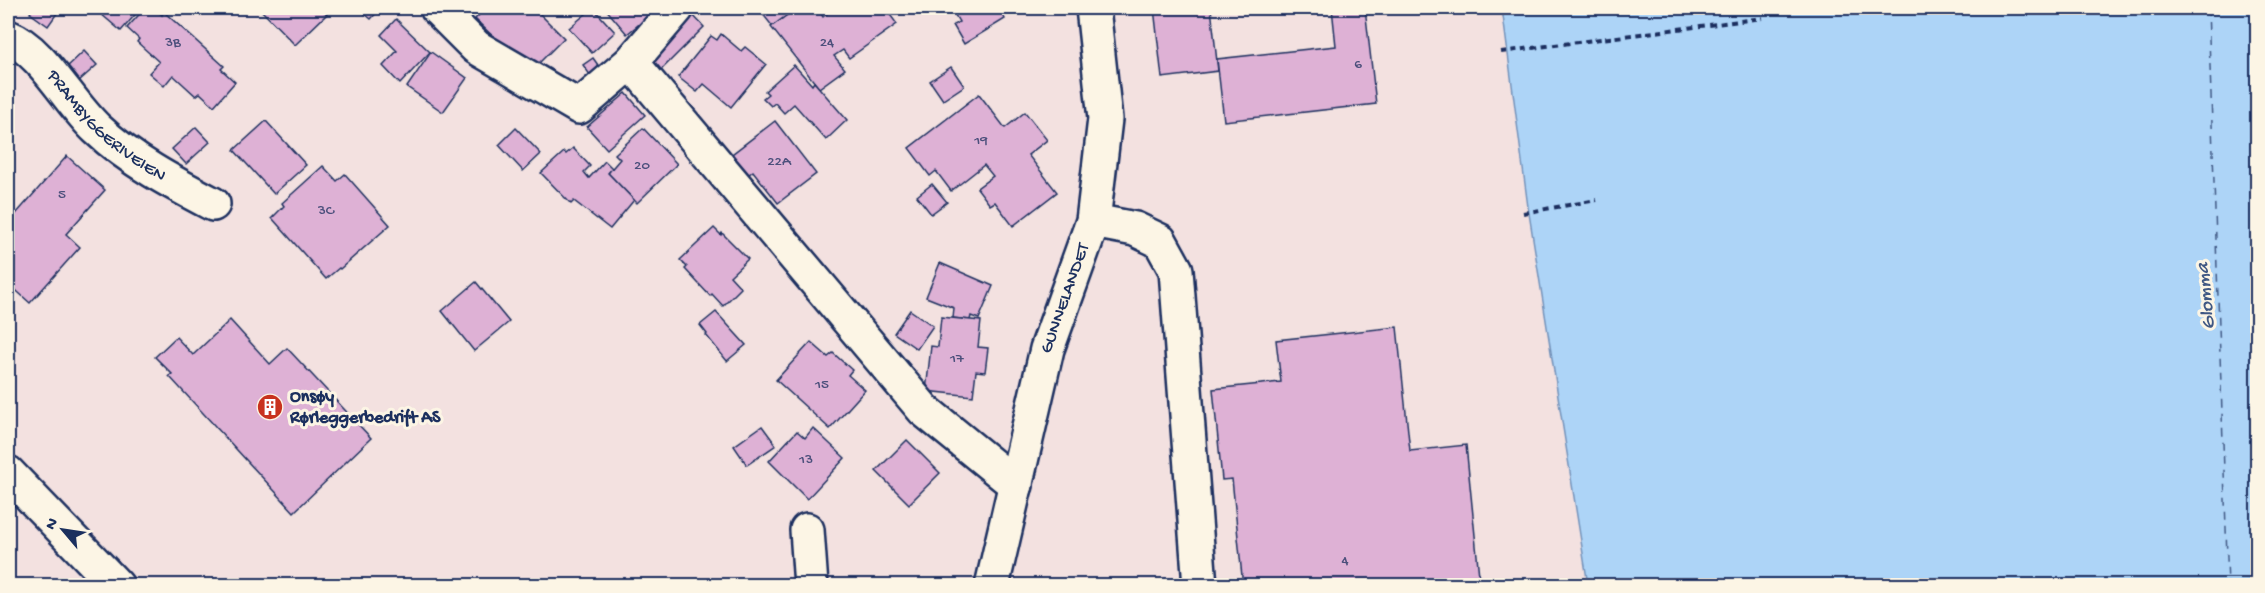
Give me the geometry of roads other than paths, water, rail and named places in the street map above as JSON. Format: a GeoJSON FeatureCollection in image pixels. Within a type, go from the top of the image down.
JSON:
{"type":"FeatureCollection","features":[{"type":"Feature","properties":{"kind":"street"},"geometry":{"type":"LineString","coordinates":[[437,8],[476,48],[579,107],[631,62],[677,8]]}},
{"type":"Feature","properties":{"kind":"street","name":"GUNNELANDET"},"geometry":{"type":"LineString","coordinates":[[993,585],[1047,349],[1093,220],[1106,119],[1094,8]]}},
{"type":"Feature","properties":{"kind":"street","name":"PRAMBYGGERIVEIEN"},"geometry":{"type":"LineString","coordinates":[[8,37],[36,56],[76,107],[118,147],[164,178],[213,204]]}},
{"type":"Feature","properties":{"kind":"street"},"geometry":{"type":"LineString","coordinates":[[631,62],[924,410],[1016,484]]}},
{"type":"Feature","properties":{"kind":"street"},"geometry":{"type":"LineString","coordinates":[[1093,220],[1136,229],[1160,242],[1176,270],[1200,585]]}},
{"type":"Feature","properties":{"kind":"street"},"geometry":{"type":"LineString","coordinates":[[8,475],[117,585]]}},
{"type":"Feature","properties":{"kind":"street"},"geometry":{"type":"LineString","coordinates":[[807,530],[811,585]]}},
{"type":"Feature","properties":{"kind":"water","name":"Glomma"},"geometry":{"type":"Polygon","coordinates":[[[1502,8],[2257,8],[2257,585],[1588,585],[1528,207],[1502,8]]]}},
{"type":"Feature","properties":{"kind":"place","name":"Onsøy Rørleggerbedrift AS"},"geometry":{"type":"Point","coordinates":[270,407]}}]}
